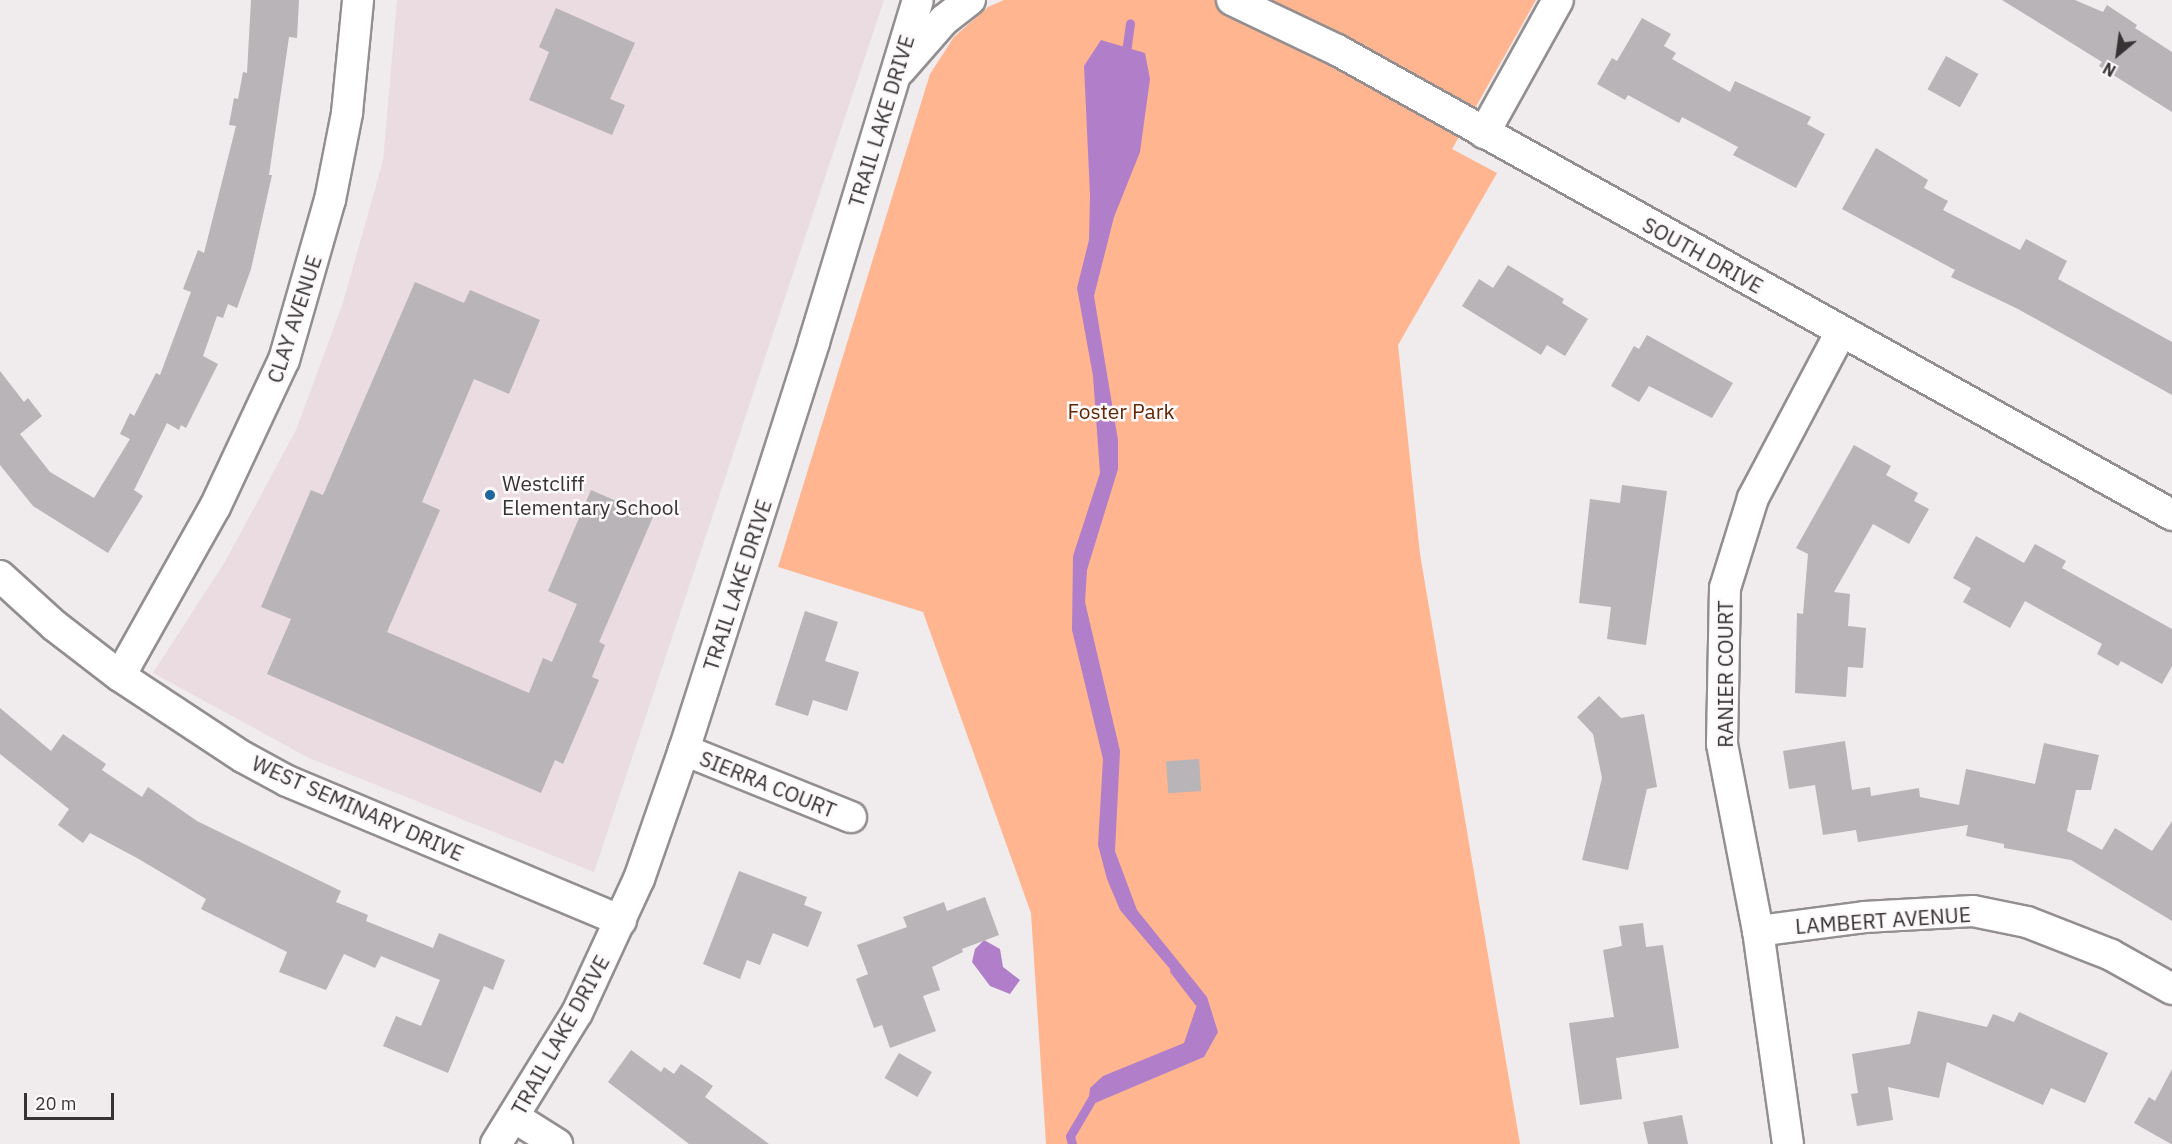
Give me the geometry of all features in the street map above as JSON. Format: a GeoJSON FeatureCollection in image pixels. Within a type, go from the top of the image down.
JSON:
{"type":"FeatureCollection","features":[{"type":"Feature","properties":{"kind":"street","name":"CLAY AVENUE"},"geometry":{"type":"LineString","coordinates":[[120,676],[215,507],[284,360],[330,200],[347,112],[358,0]]}},
{"type":"Feature","properties":{"kind":"street","name":"TRAIL LAKE DRIVE"},"geometry":{"type":"LineString","coordinates":[[496,1144],[577,1013],[621,921],[684,750],[918,0]]}},
{"type":"Feature","properties":{"kind":"street"},"geometry":{"type":"LineString","coordinates":[[894,77],[944,20],[970,0]]}},
{"type":"Feature","properties":{"kind":"street","name":"SOUTH DRIVE"},"geometry":{"type":"LineString","coordinates":[[1232,0],[1307,34],[2172,515]]}},
{"type":"Feature","properties":{"kind":"street"},"geometry":{"type":"LineString","coordinates":[[1484,133],[1558,0]]}},
{"type":"Feature","properties":{"kind":"street","name":"RANIER COURT"},"geometry":{"type":"LineString","coordinates":[[1788,1144],[1758,931],[1722,744],[1725,588],[1753,498],[1841,332]]}},
{"type":"Feature","properties":{"kind":"street","name":"WEST SEMINARY DRIVE"},"geometry":{"type":"LineString","coordinates":[[0,576],[55,626],[120,676],[205,735],[287,780],[621,921]]}},
{"type":"Feature","properties":{"kind":"street","name":"SIERRA COURT"},"geometry":{"type":"LineString","coordinates":[[684,750],[851,817]]}},
{"type":"Feature","properties":{"kind":"street","name":"LAMBERT AVENUE"},"geometry":{"type":"LineString","coordinates":[[1758,931],[1864,918],[1973,911],[2026,922],[2111,955],[2172,989]]}},
{"type":"Feature","properties":{"kind":"street"},"geometry":{"type":"LineString","coordinates":[[514,1117],[557,1144]]}},
{"type":"Feature","properties":{"kind":"shaded area","name":"Westcliff Elementary School"},"geometry":{"type":"Polygon","coordinates":[[[397,0],[884,0],[594,872],[309,758],[153,673],[226,560],[296,430],[342,306],[383,161],[397,0]]]}},
{"type":"Feature","properties":{"kind":"shaded area"},"geometry":{"type":"Polygon","coordinates":[[[1101,40],[1145,53],[1150,79],[1140,152],[1114,217],[1094,296],[1118,440],[1118,469],[1087,570],[1085,602],[1120,751],[1115,851],[1137,910],[1207,997],[1218,1032],[1204,1057],[1088,1106],[1090,1088],[1103,1076],[1184,1043],[1198,1002],[1120,910],[1107,879],[1098,845],[1103,759],[1072,630],[1073,556],[1100,473],[1093,376],[1077,288],[1089,240],[1090,195],[1084,66],[1101,40]]]}},
{"type":"Feature","properties":{"kind":"shaded area"},"geometry":{"type":"Polygon","coordinates":[[[984,940],[1000,949],[1003,967],[1020,980],[1010,994],[990,986],[972,962],[975,949],[984,940]]]}},
{"type":"Feature","properties":{"kind":"green space","name":"Foster Park"},"geometry":{"type":"Polygon","coordinates":[[[1004,0],[1536,0],[1452,149],[1497,173],[1398,345],[1420,554],[1520,1144],[1046,1144],[1031,913],[923,612],[778,567],[930,74],[954,37],[988,7],[1004,0]]]}},
{"type":"Feature","properties":{"kind":"building"},"geometry":{"type":"Polygon","coordinates":[[[251,0],[299,0],[297,38],[289,37],[269,175],[272,175],[251,269],[237,308],[228,304],[223,318],[217,316],[203,356],[218,364],[186,428],[181,425],[179,430],[167,423],[134,490],[143,496],[108,553],[33,506],[0,465],[0,371],[24,402],[28,398],[42,416],[20,434],[50,472],[94,498],[130,439],[120,434],[130,413],[134,416],[156,373],[160,375],[191,292],[183,289],[198,250],[204,253],[236,126],[229,125],[234,98],[238,99],[243,72],[247,73],[251,0]]]}},
{"type":"Feature","properties":{"kind":"building"},"geometry":{"type":"Polygon","coordinates":[[[2002,0],[2075,0],[2103,12],[2107,5],[2137,25],[2135,28],[2172,52],[2172,112],[2099,66],[2102,62],[2002,0]]]}},
{"type":"Feature","properties":{"kind":"building"},"geometry":{"type":"Polygon","coordinates":[[[556,8],[635,43],[610,99],[625,105],[612,135],[529,100],[549,52],[539,47],[556,8]]]}},
{"type":"Feature","properties":{"kind":"building"},"geometry":{"type":"Polygon","coordinates":[[[1642,18],[1671,34],[1664,46],[1676,53],[1672,59],[1730,92],[1735,81],[1811,117],[1807,124],[1825,134],[1796,188],[1733,155],[1738,147],[1682,117],[1679,123],[1628,95],[1625,100],[1597,84],[1612,58],[1617,61],[1642,18]]]}},
{"type":"Feature","properties":{"kind":"building"},"geometry":{"type":"Polygon","coordinates":[[[1946,56],[1978,74],[1960,107],[1928,89],[1946,56]]]}},
{"type":"Feature","properties":{"kind":"building"},"geometry":{"type":"Polygon","coordinates":[[[1876,148],[1928,180],[1924,188],[1948,201],[1943,210],[2020,250],[2026,239],[2067,261],[2058,279],[2172,342],[2172,395],[2018,309],[1951,277],[1955,270],[1842,209],[1876,148]]]}},
{"type":"Feature","properties":{"kind":"building"},"geometry":{"type":"Polygon","coordinates":[[[1508,265],[1564,299],[1562,303],[1588,319],[1565,356],[1547,345],[1541,355],[1462,306],[1479,279],[1493,288],[1508,265]]]}},
{"type":"Feature","properties":{"kind":"building"},"geometry":{"type":"Polygon","coordinates":[[[415,282],[464,303],[470,290],[540,320],[509,394],[474,379],[422,502],[440,510],[387,632],[529,693],[543,658],[552,662],[577,604],[548,591],[591,490],[653,517],[599,642],[605,645],[592,677],[599,680],[563,764],[555,760],[541,793],[267,674],[291,619],[261,607],[311,490],[323,495],[415,282]]]}},
{"type":"Feature","properties":{"kind":"building"},"geometry":{"type":"Polygon","coordinates":[[[1647,335],[1733,383],[1712,418],[1649,386],[1639,402],[1611,386],[1634,346],[1639,349],[1647,335]]]}},
{"type":"Feature","properties":{"kind":"building"},"geometry":{"type":"Polygon","coordinates":[[[1854,445],[1891,466],[1886,475],[1918,493],[1914,501],[1929,509],[1909,544],[1873,524],[1834,592],[1850,594],[1848,626],[1866,628],[1863,668],[1848,667],[1846,697],[1795,693],[1797,613],[1803,614],[1808,554],[1796,548],[1854,445]]]}},
{"type":"Feature","properties":{"kind":"building"},"geometry":{"type":"Polygon","coordinates":[[[1622,485],[1667,491],[1646,645],[1607,639],[1611,607],[1579,603],[1590,499],[1620,503],[1622,485]]]}},
{"type":"Feature","properties":{"kind":"building"},"geometry":{"type":"Polygon","coordinates":[[[1976,536],[2024,563],[2035,544],[2066,561],[2062,568],[2172,629],[2172,666],[2162,684],[2121,661],[2118,666],[2097,654],[2102,644],[2025,601],[2010,628],[1963,602],[1971,588],[1953,578],[1976,536]]]}},
{"type":"Feature","properties":{"kind":"building"},"geometry":{"type":"Polygon","coordinates":[[[805,611],[838,622],[825,661],[859,672],[847,711],[813,700],[808,716],[775,705],[805,611]]]}},
{"type":"Feature","properties":{"kind":"building"},"geometry":{"type":"Polygon","coordinates":[[[1599,696],[1621,718],[1644,714],[1657,787],[1647,789],[1628,870],[1582,860],[1602,778],[1593,734],[1577,717],[1599,696]]]}},
{"type":"Feature","properties":{"kind":"building"},"geometry":{"type":"Polygon","coordinates":[[[0,708],[51,751],[63,734],[106,764],[102,770],[142,797],[148,787],[197,821],[341,891],[336,902],[368,915],[366,921],[433,948],[439,933],[505,960],[493,990],[484,986],[448,1073],[383,1046],[396,1016],[421,1026],[440,980],[381,956],[375,968],[344,954],[326,990],[279,972],[287,952],[201,909],[206,899],[137,858],[90,833],[83,843],[58,825],[69,809],[0,754],[0,708]]]}},
{"type":"Feature","properties":{"kind":"building"},"geometry":{"type":"Polygon","coordinates":[[[1845,741],[1852,790],[1870,787],[1871,796],[1919,788],[1920,797],[1959,805],[1966,769],[2035,784],[2044,743],[2099,755],[2091,790],[2076,790],[2067,831],[2102,850],[2115,828],[2152,851],[2172,821],[2172,921],[2071,860],[2004,848],[2004,844],[1966,836],[1968,825],[1858,842],[1856,830],[1823,835],[1815,785],[1789,789],[1783,751],[1845,741]]]}},
{"type":"Feature","properties":{"kind":"building"},"geometry":{"type":"Polygon","coordinates":[[[1199,759],[1201,791],[1168,793],[1166,761],[1199,759]]]}},
{"type":"Feature","properties":{"kind":"building"},"geometry":{"type":"Polygon","coordinates":[[[739,871],[807,897],[804,905],[822,912],[808,947],[773,933],[760,965],[747,960],[740,979],[703,964],[739,871]]]}},
{"type":"Feature","properties":{"kind":"building"},"geometry":{"type":"Polygon","coordinates":[[[985,897],[999,935],[962,949],[963,952],[932,967],[940,990],[923,996],[936,1031],[890,1048],[882,1025],[874,1028],[856,979],[868,974],[857,945],[907,927],[903,917],[944,902],[947,911],[985,897]]]}},
{"type":"Feature","properties":{"kind":"building"},"geometry":{"type":"Polygon","coordinates":[[[1643,923],[1646,947],[1663,945],[1679,1048],[1616,1058],[1622,1099],[1580,1105],[1569,1023],[1614,1017],[1603,950],[1622,946],[1619,926],[1643,923]]]}},
{"type":"Feature","properties":{"kind":"building"},"geometry":{"type":"Polygon","coordinates":[[[1918,1011],[1987,1027],[1993,1014],[2014,1022],[2019,1012],[2108,1053],[2085,1103],[2051,1088],[2043,1105],[1947,1062],[1939,1098],[1888,1087],[1893,1120],[1857,1126],[1851,1094],[1858,1093],[1852,1054],[1910,1044],[1918,1011]]]}},
{"type":"Feature","properties":{"kind":"building"},"geometry":{"type":"Polygon","coordinates":[[[631,1050],[661,1072],[664,1067],[674,1074],[681,1064],[713,1086],[705,1097],[769,1144],[689,1144],[608,1082],[631,1050]]]}},
{"type":"Feature","properties":{"kind":"building"},"geometry":{"type":"Polygon","coordinates":[[[899,1053],[932,1072],[917,1097],[884,1078],[899,1053]]]}},
{"type":"Feature","properties":{"kind":"building"},"geometry":{"type":"Polygon","coordinates":[[[2172,1069],[2171,1144],[2134,1123],[2149,1097],[2155,1101],[2172,1069]]]}},
{"type":"Feature","properties":{"kind":"building"},"geometry":{"type":"Polygon","coordinates":[[[1682,1115],[1688,1144],[1648,1144],[1643,1122],[1682,1115]]]}},
{"type":"Feature","properties":{"kind":"waterway"},"geometry":{"type":"LineString","coordinates":[[1125,59],[1130,23]]}},
{"type":"Feature","properties":{"kind":"waterway"},"geometry":{"type":"LineString","coordinates":[[1174,970],[1204,1009]]}},
{"type":"Feature","properties":{"kind":"waterway"},"geometry":{"type":"LineString","coordinates":[[1072,1144],[1070,1136],[1093,1097]]}},
{"type":"Feature","properties":{"kind":"place","name":"Westcliff Elementary School"},"geometry":{"type":"Point","coordinates":[490,495]}}]}
